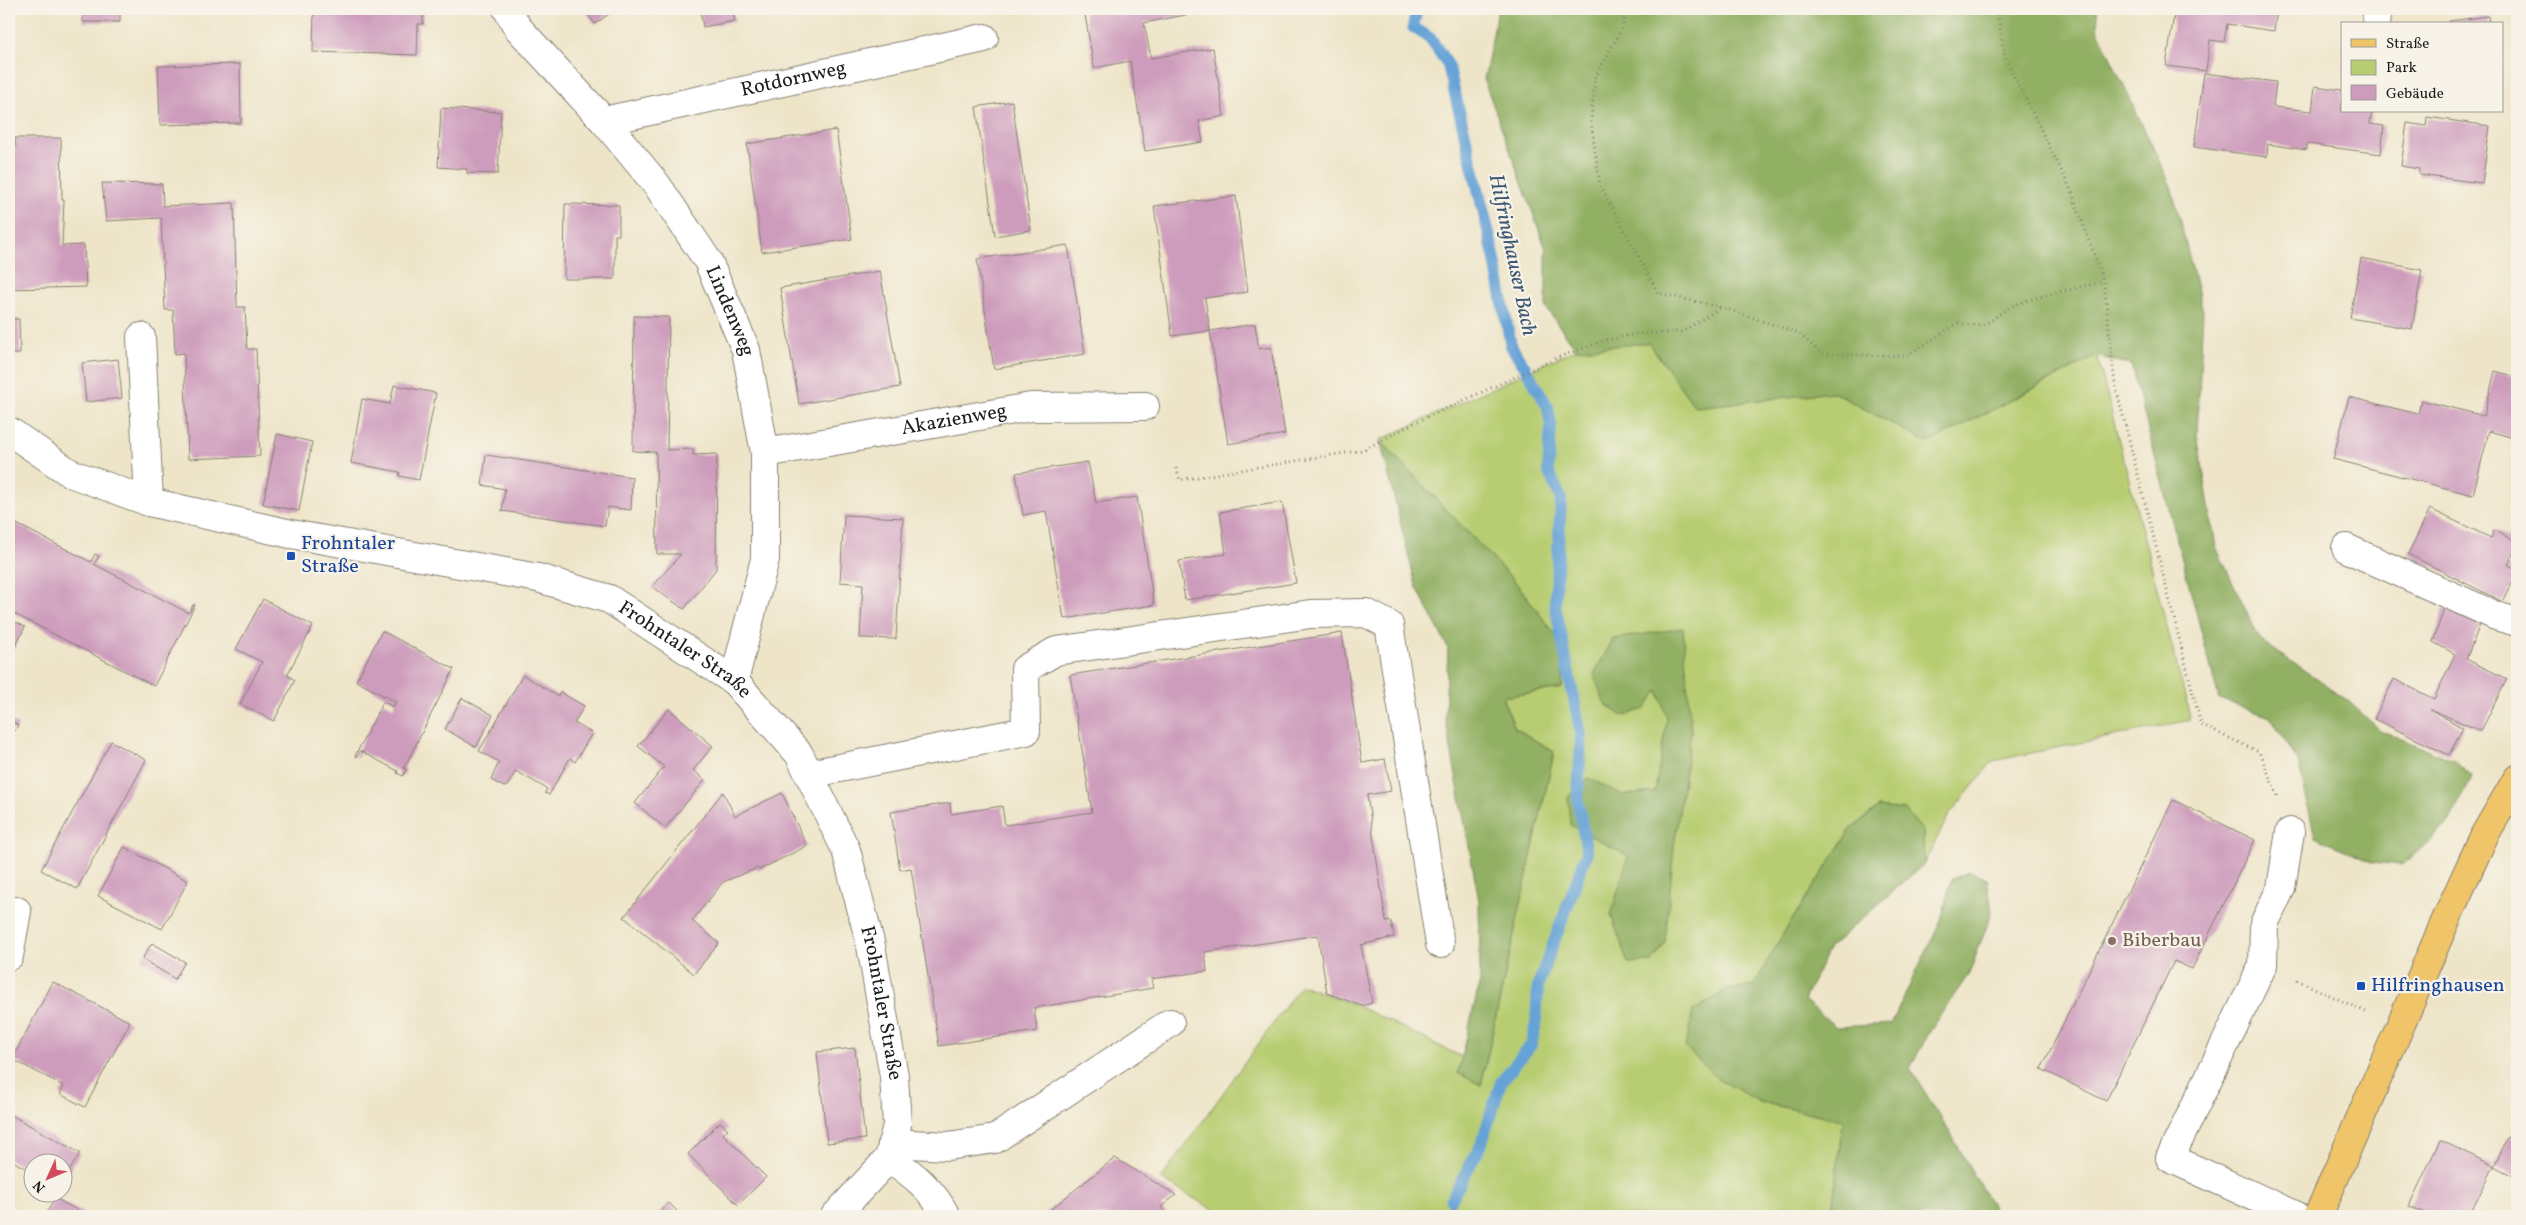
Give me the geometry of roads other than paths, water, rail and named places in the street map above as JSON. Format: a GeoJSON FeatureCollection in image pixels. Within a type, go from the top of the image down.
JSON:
{"type":"FeatureCollection","features":[{"type":"Feature","properties":{"kind":"main road"},"geometry":{"type":"LineString","coordinates":[[2318,1216],[2398,1027],[2486,834],[2517,779]]}},
{"type":"Feature","properties":{"kind":"street","name":"Lindenweg"},"geometry":{"type":"LineString","coordinates":[[507,9],[518,28],[604,121],[657,185],[708,261],[746,350],[765,453],[765,559],[734,681]]}},
{"type":"Feature","properties":{"kind":"street"},"geometry":{"type":"LineString","coordinates":[[2376,22],[2378,9]]}},
{"type":"Feature","properties":{"kind":"street","name":"Rotdornweg"},"geometry":{"type":"LineString","coordinates":[[604,121],[984,38]]}},
{"type":"Feature","properties":{"kind":"street"},"geometry":{"type":"LineString","coordinates":[[141,337],[149,502]]}},
{"type":"Feature","properties":{"kind":"street","name":"Akazienweg"},"geometry":{"type":"LineString","coordinates":[[765,453],[1031,407],[1145,406]]}},
{"type":"Feature","properties":{"kind":"street","name":"Frohntaler Straße"},"geometry":{"type":"LineString","coordinates":[[9,431],[70,472],[149,502],[291,534],[538,578],[609,598],[734,681],[799,754],[846,850],[871,946],[894,1076],[897,1125],[891,1151]]}},
{"type":"Feature","properties":{"kind":"street"},"geometry":{"type":"LineString","coordinates":[[2346,548],[2496,616],[2517,622]]}},
{"type":"Feature","properties":{"kind":"street"},"geometry":{"type":"LineString","coordinates":[[809,774],[1026,730],[1025,670],[1056,651],[1311,614],[1366,613],[1389,625],[1440,944]]}},
{"type":"Feature","properties":{"kind":"street"},"geometry":{"type":"LineString","coordinates":[[2290,832],[2281,888],[2264,924],[2263,965],[2170,1158],[2297,1216]]}},
{"type":"Feature","properties":{"kind":"street"},"geometry":{"type":"LineString","coordinates":[[9,956],[17,911]]}},
{"type":"Feature","properties":{"kind":"street"},"geometry":{"type":"LineString","coordinates":[[835,1216],[891,1151],[948,1146],[995,1139],[1170,1023]]}},
{"type":"Feature","properties":{"kind":"street"},"geometry":{"type":"LineString","coordinates":[[891,1151],[937,1197],[946,1216]]}},
{"type":"Feature","properties":{"kind":"waterway","name":"Hilfringhauser Bach"},"geometry":{"type":"LineString","coordinates":[[1417,9],[1413,27],[1430,38],[1448,65],[1494,255],[1511,346],[1548,407],[1551,426],[1548,470],[1561,499],[1555,604],[1581,735],[1578,802],[1587,853],[1538,985],[1536,1025],[1531,1045],[1501,1082],[1481,1145],[1451,1200]]}},
{"type":"Feature","properties":{"kind":"place","name":"Frohntaler Straße"},"geometry":{"type":"Point","coordinates":[291,556]}},
{"type":"Feature","properties":{"kind":"place","name":"Biberbau"},"geometry":{"type":"Point","coordinates":[2112,941]}},
{"type":"Feature","properties":{"kind":"place","name":"Hilfringhausen"},"geometry":{"type":"Point","coordinates":[2361,986]}}]}
